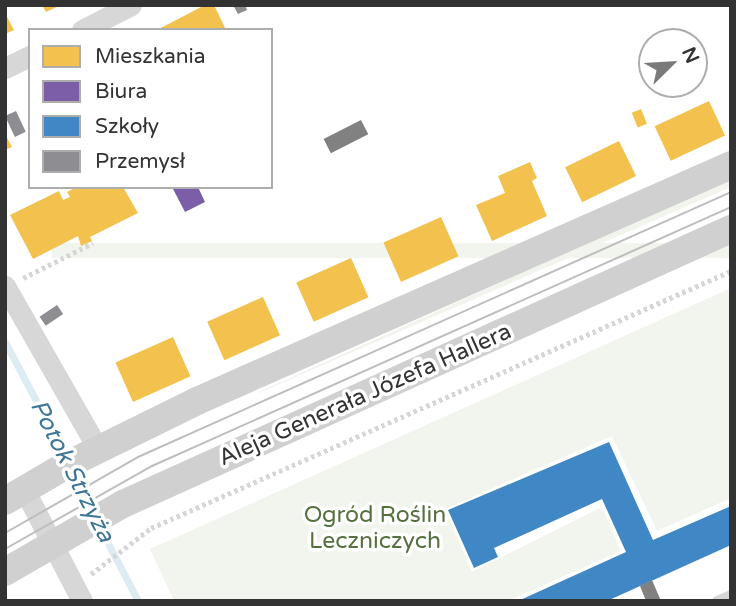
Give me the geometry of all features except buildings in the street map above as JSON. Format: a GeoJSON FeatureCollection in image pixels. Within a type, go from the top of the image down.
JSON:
{"type":"FeatureCollection","features":[{"type":"Feature","properties":{"kind":"main road"},"geometry":{"type":"LineString","coordinates":[[15,495],[98,449],[731,165]]}},
{"type":"Feature","properties":{"kind":"main road","name":"Aleja Generała Józefa Hallera"},"geometry":{"type":"LineString","coordinates":[[5,572],[53,541],[123,504],[731,229]]}},
{"type":"Feature","properties":{"kind":"street"},"geometry":{"type":"LineString","coordinates":[[86,28],[131,5]]}},
{"type":"Feature","properties":{"kind":"street"},"geometry":{"type":"LineString","coordinates":[[5,68],[28,57]]}},
{"type":"Feature","properties":{"kind":"street"},"geometry":{"type":"LineString","coordinates":[[11,282],[98,449]]}},
{"type":"Feature","properties":{"kind":"street"},"geometry":{"type":"LineString","coordinates":[[15,495],[53,541],[82,601]]}},
{"type":"Feature","properties":{"kind":"lane"},"geometry":{"type":"LineString","coordinates":[[717,601],[731,595]]}},
{"type":"Feature","properties":{"kind":"path"},"geometry":{"type":"LineString","coordinates":[[11,282],[93,243]]}},
{"type":"Feature","properties":{"kind":"path"},"geometry":{"type":"LineString","coordinates":[[100,567],[151,527],[731,271]]}},
{"type":"Feature","properties":{"kind":"green space"},"geometry":{"type":"Polygon","coordinates":[[[731,178],[731,187],[259,393],[259,392],[731,178]]]}},
{"type":"Feature","properties":{"kind":"green space"},"geometry":{"type":"Polygon","coordinates":[[[52,243],[731,243],[731,258],[52,258],[52,243]]]}},
{"type":"Feature","properties":{"kind":"green space","name":"Ogród Roślin Leczniczych"},"geometry":{"type":"Polygon","coordinates":[[[731,288],[731,498],[657,531],[612,436],[445,509],[472,572],[602,507],[621,551],[508,601],[174,601],[150,549],[731,288]]]}},
{"type":"Feature","properties":{"kind":"waterway","name":"Potok Strzyża"},"geometry":{"type":"LineString","coordinates":[[5,342],[67,459]]}},
{"type":"Feature","properties":{"kind":"waterway","name":"Potok Strzyża"},"geometry":{"type":"LineString","coordinates":[[72,469],[94,515]]}},
{"type":"Feature","properties":{"kind":"waterway","name":"Potok Strzyża"},"geometry":{"type":"LineString","coordinates":[[99,526],[138,601]]}},
{"type":"Feature","properties":{"kind":"tram line"},"geometry":{"type":"LineString","coordinates":[[5,533],[138,457],[731,192]]}},
{"type":"Feature","properties":{"kind":"tram line"},"geometry":{"type":"LineString","coordinates":[[5,549],[152,466],[731,207]]}}]}
